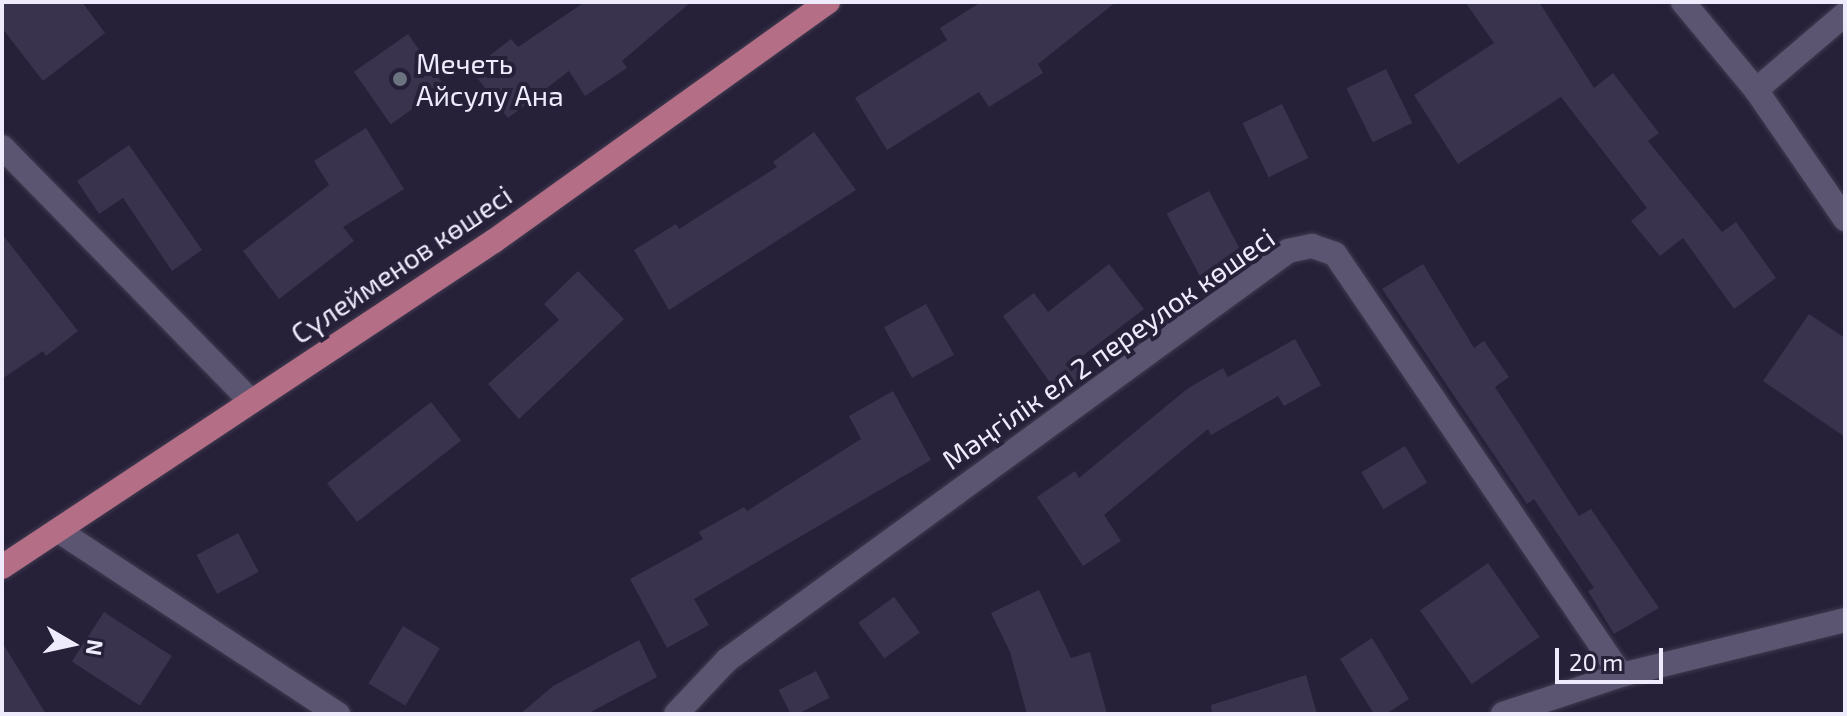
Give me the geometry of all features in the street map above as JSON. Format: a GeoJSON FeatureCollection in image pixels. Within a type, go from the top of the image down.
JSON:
{"type":"FeatureCollection","features":[{"type":"Feature","properties":{"kind":"main road","name":"Сүлейменов көшесі"},"geometry":{"type":"LineString","coordinates":[[2,567],[494,241],[828,2]]}},
{"type":"Feature","properties":{"kind":"street"},"geometry":{"type":"LineString","coordinates":[[1683,2],[1756,90],[1845,219]]}},
{"type":"Feature","properties":{"kind":"street"},"geometry":{"type":"LineString","coordinates":[[1756,90],[1845,14]]}},
{"type":"Feature","properties":{"kind":"street"},"geometry":{"type":"LineString","coordinates":[[2,147],[250,400]]}},
{"type":"Feature","properties":{"kind":"street","name":"Мәңгілік ел 2 переулок көшесі"},"geometry":{"type":"LineString","coordinates":[[676,714],[727,660],[1288,251],[1312,246],[1335,254],[1621,675]]}},
{"type":"Feature","properties":{"kind":"street"},"geometry":{"type":"LineString","coordinates":[[59,531],[338,714]]}},
{"type":"Feature","properties":{"kind":"street"},"geometry":{"type":"LineString","coordinates":[[1503,714],[1621,675],[1845,620]]}},
{"type":"Feature","properties":{"kind":"building"},"geometry":{"type":"Polygon","coordinates":[[[2,2],[82,2],[105,33],[43,81],[2,28],[2,2]]]}},
{"type":"Feature","properties":{"kind":"building"},"geometry":{"type":"Polygon","coordinates":[[[585,2],[691,2],[622,61],[627,68],[585,96],[569,71],[508,118],[471,70],[511,39],[518,47],[585,2]]]}},
{"type":"Feature","properties":{"kind":"building"},"geometry":{"type":"Polygon","coordinates":[[[981,2],[1116,2],[1038,64],[1043,73],[989,107],[979,92],[887,150],[855,98],[947,40],[940,28],[981,2]]]}},
{"type":"Feature","properties":{"kind":"building"},"geometry":{"type":"Polygon","coordinates":[[[1465,2],[1539,2],[1594,88],[1613,73],[1659,133],[1648,141],[1722,232],[1736,222],[1776,278],[1734,309],[1683,238],[1660,256],[1631,221],[1647,208],[1561,97],[1458,164],[1414,95],[1494,43],[1465,2]]]}},
{"type":"Feature","properties":{"kind":"building","name":"Мечеть Айсулу Ана"},"geometry":{"type":"Polygon","coordinates":[[[408,34],[445,86],[391,124],[354,72],[408,34]]]}},
{"type":"Feature","properties":{"kind":"building"},"geometry":{"type":"Polygon","coordinates":[[[1386,69],[1412,123],[1373,142],[1346,88],[1386,69]]]}},
{"type":"Feature","properties":{"kind":"building"},"geometry":{"type":"Polygon","coordinates":[[[1282,104],[1308,158],[1269,177],[1242,123],[1282,104]]]}},
{"type":"Feature","properties":{"kind":"building"},"geometry":{"type":"Polygon","coordinates":[[[366,128],[404,189],[343,227],[354,241],[279,299],[243,251],[329,185],[314,161],[366,128]]]}},
{"type":"Feature","properties":{"kind":"building"},"geometry":{"type":"Polygon","coordinates":[[[814,132],[856,190],[669,310],[634,250],[676,224],[679,229],[777,167],[773,162],[814,132]]]}},
{"type":"Feature","properties":{"kind":"building"},"geometry":{"type":"Polygon","coordinates":[[[129,145],[202,250],[172,271],[123,198],[99,214],[77,181],[129,145]]]}},
{"type":"Feature","properties":{"kind":"building"},"geometry":{"type":"Polygon","coordinates":[[[1209,191],[1247,263],[1205,285],[1167,214],[1209,191]]]}},
{"type":"Feature","properties":{"kind":"building"},"geometry":{"type":"Polygon","coordinates":[[[2,234],[78,331],[46,356],[43,351],[2,379],[2,234]]]}},
{"type":"Feature","properties":{"kind":"building"},"geometry":{"type":"Polygon","coordinates":[[[1109,264],[1144,309],[1080,358],[1090,371],[1058,394],[1003,316],[1034,293],[1048,312],[1109,264]]]}},
{"type":"Feature","properties":{"kind":"building"},"geometry":{"type":"Polygon","coordinates":[[[1423,264],[1474,348],[1484,341],[1509,377],[1495,387],[1579,516],[1591,509],[1659,608],[1614,634],[1588,591],[1594,588],[1534,499],[1527,504],[1382,289],[1423,264]]]}},
{"type":"Feature","properties":{"kind":"building"},"geometry":{"type":"Polygon","coordinates":[[[578,271],[624,319],[519,419],[488,384],[559,320],[544,304],[578,271]]]}},
{"type":"Feature","properties":{"kind":"building"},"geometry":{"type":"Polygon","coordinates":[[[926,304],[954,355],[912,378],[884,327],[926,304]]]}},
{"type":"Feature","properties":{"kind":"building"},"geometry":{"type":"Polygon","coordinates":[[[1809,314],[1845,338],[1845,437],[1763,381],[1809,314]]]}},
{"type":"Feature","properties":{"kind":"building"},"geometry":{"type":"Polygon","coordinates":[[[1295,339],[1321,385],[1284,406],[1278,396],[1211,435],[1208,429],[1104,515],[1121,541],[1083,566],[1037,497],[1075,471],[1079,478],[1187,389],[1223,368],[1228,377],[1295,339]]]}},
{"type":"Feature","properties":{"kind":"building"},"geometry":{"type":"Polygon","coordinates":[[[893,391],[931,460],[694,599],[709,625],[667,648],[630,579],[703,539],[699,532],[744,507],[747,511],[861,439],[849,416],[893,391]]]}},
{"type":"Feature","properties":{"kind":"building"},"geometry":{"type":"Polygon","coordinates":[[[431,402],[461,441],[357,522],[327,483],[431,402]]]}},
{"type":"Feature","properties":{"kind":"building"},"geometry":{"type":"Polygon","coordinates":[[[1405,446],[1427,483],[1383,509],[1361,472],[1405,446]]]}},
{"type":"Feature","properties":{"kind":"building"},"geometry":{"type":"Polygon","coordinates":[[[238,533],[259,572],[217,594],[197,555],[238,533]]]}},
{"type":"Feature","properties":{"kind":"building"},"geometry":{"type":"Polygon","coordinates":[[[1488,563],[1540,637],[1472,684],[1420,611],[1488,563]]]}},
{"type":"Feature","properties":{"kind":"building"},"geometry":{"type":"Polygon","coordinates":[[[1039,590],[1071,658],[1090,652],[1107,714],[1027,714],[1010,652],[991,613],[1039,590]]]}},
{"type":"Feature","properties":{"kind":"building"},"geometry":{"type":"Polygon","coordinates":[[[894,597],[920,633],[884,658],[858,623],[894,597]]]}},
{"type":"Feature","properties":{"kind":"building"},"geometry":{"type":"Polygon","coordinates":[[[104,612],[172,656],[140,706],[72,661],[104,612]]]}},
{"type":"Feature","properties":{"kind":"building"},"geometry":{"type":"Polygon","coordinates":[[[403,626],[440,648],[405,706],[368,683],[403,626]]]}},
{"type":"Feature","properties":{"kind":"building"},"geometry":{"type":"Polygon","coordinates":[[[1372,638],[1409,699],[1386,714],[1374,714],[1340,659],[1372,638]]]}},
{"type":"Feature","properties":{"kind":"building"},"geometry":{"type":"Polygon","coordinates":[[[639,640],[657,677],[587,714],[520,714],[553,686],[639,640]]]}},
{"type":"Feature","properties":{"kind":"building"},"geometry":{"type":"Polygon","coordinates":[[[2,642],[46,714],[2,714],[2,642]]]}},
{"type":"Feature","properties":{"kind":"building"},"geometry":{"type":"Polygon","coordinates":[[[816,671],[830,698],[798,714],[791,714],[779,690],[816,671]]]}},
{"type":"Feature","properties":{"kind":"building"},"geometry":{"type":"Polygon","coordinates":[[[1306,675],[1317,714],[1212,714],[1211,705],[1306,675]]]}},
{"type":"Feature","properties":{"kind":"place","name":"Мечеть Айсулу Ана"},"geometry":{"type":"Point","coordinates":[400,79]}}]}
